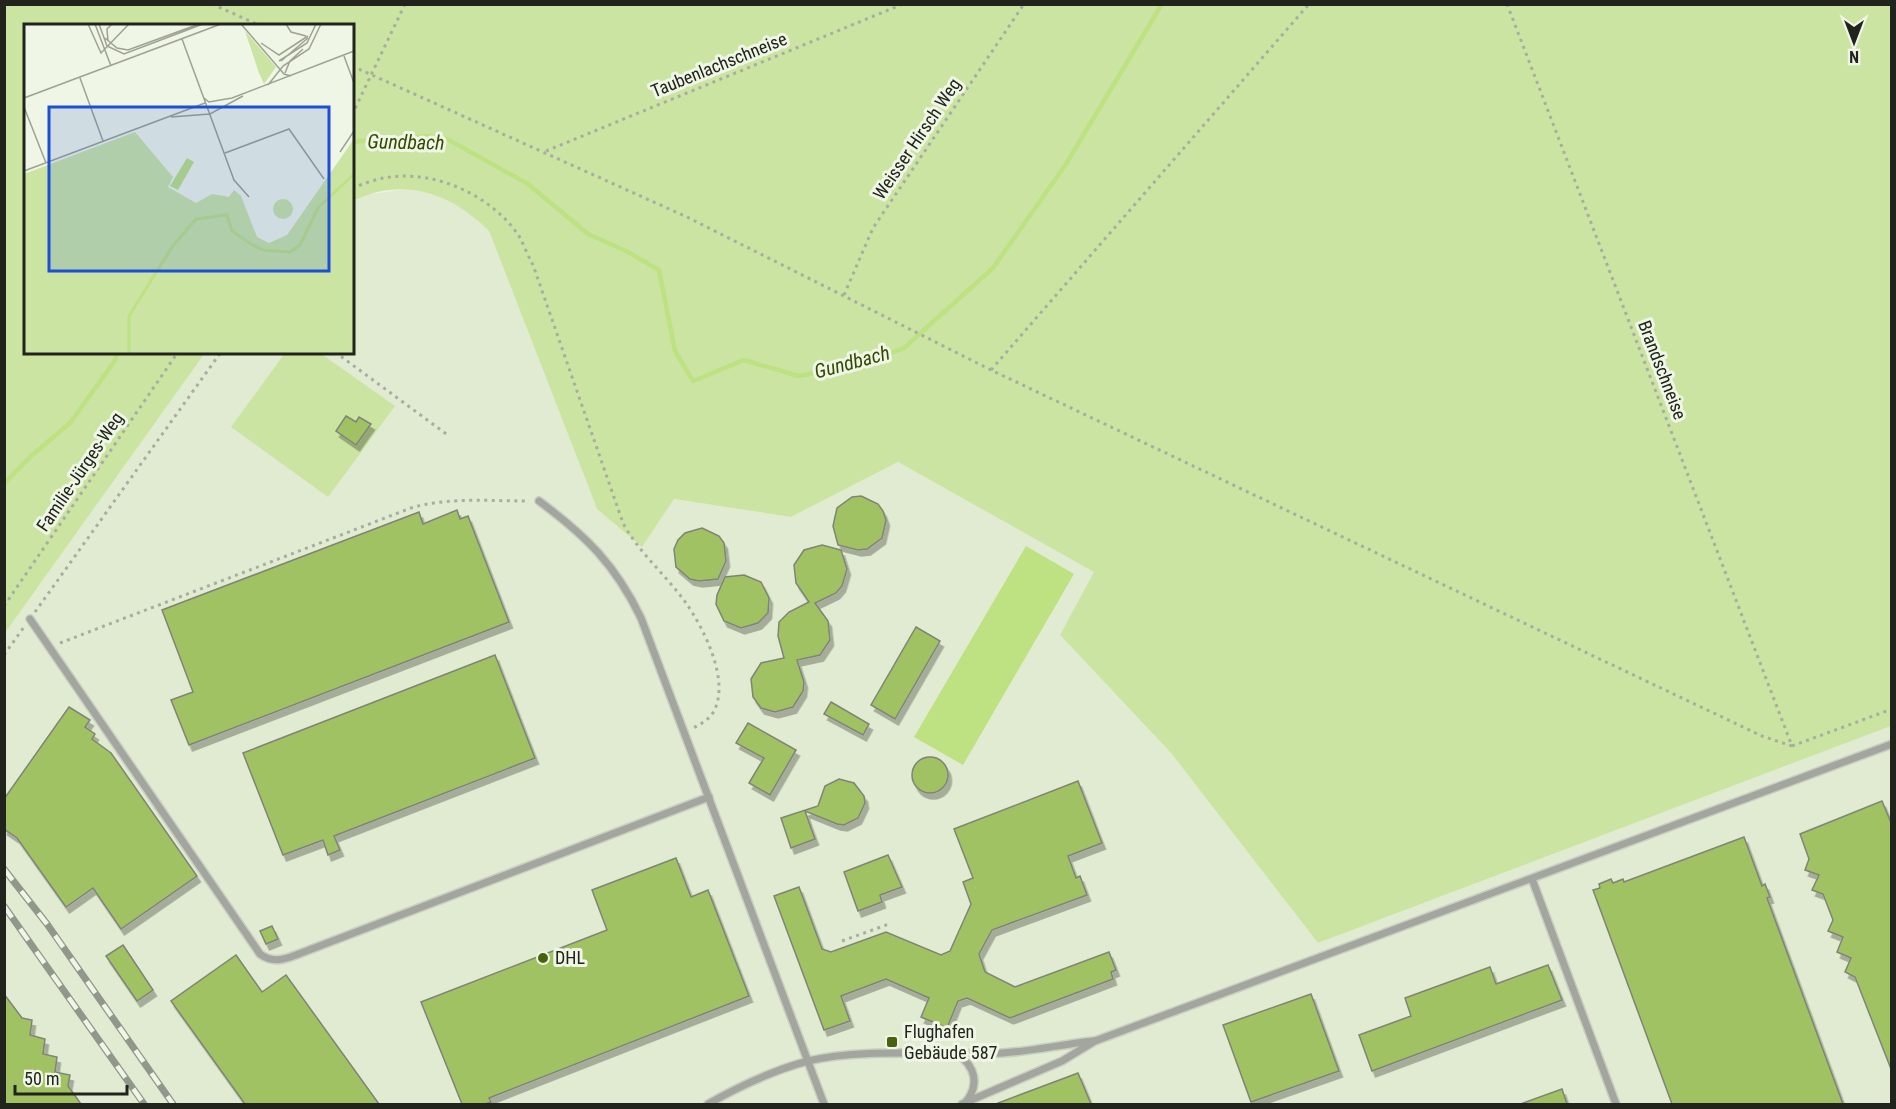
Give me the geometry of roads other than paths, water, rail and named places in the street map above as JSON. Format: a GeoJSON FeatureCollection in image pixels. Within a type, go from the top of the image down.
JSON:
{"type":"FeatureCollection","features":[{"type":"Feature","properties":{"kind":"lane"},"geometry":{"type":"LineString","coordinates":[[539,501],[576,528],[596,548],[627,588],[641,618],[824,1104]]}},
{"type":"Feature","properties":{"kind":"lane"},"geometry":{"type":"LineString","coordinates":[[30,619],[260,954],[266,959],[275,961],[296,955],[709,797]]}},
{"type":"Feature","properties":{"kind":"lane"},"geometry":{"type":"LineString","coordinates":[[963,1104],[1062,1061],[1095,1041],[1892,744]]}},
{"type":"Feature","properties":{"kind":"lane"},"geometry":{"type":"LineString","coordinates":[[1532,879],[1616,1104]]}},
{"type":"Feature","properties":{"kind":"lane"},"geometry":{"type":"LineString","coordinates":[[708,1104],[740,1088],[808,1061],[862,1055],[1029,1051],[1095,1041]]}},
{"type":"Feature","properties":{"kind":"lane"},"geometry":{"type":"LineString","coordinates":[[958,1054],[968,1062],[974,1075],[974,1088],[963,1104]]}},
{"type":"Feature","properties":{"kind":"waterway","name":"Gundbach"},"geometry":{"type":"LineString","coordinates":[[354,142],[429,136],[447,139],[528,184],[588,234],[626,251],[659,270],[675,351],[693,381],[744,360],[799,376],[860,365],[904,348],[993,268],[1066,164],[1162,4]]}},
{"type":"Feature","properties":{"kind":"waterway","name":"Gundbach"},"geometry":{"type":"LineString","coordinates":[[4,484],[31,456],[70,423],[114,362],[117,354]]}},
{"type":"Feature","properties":{"kind":"railway"},"geometry":{"type":"LineString","coordinates":[[4,869],[47,924],[173,1104]]}},
{"type":"Feature","properties":{"kind":"railway"},"geometry":{"type":"LineString","coordinates":[[4,906],[144,1104]]}},
{"type":"Feature","properties":{"kind":"place","name":"DHL"},"geometry":{"type":"Point","coordinates":[543,958]}},
{"type":"Feature","properties":{"kind":"place","name":"Flughafen Gebäude 587"},"geometry":{"type":"Point","coordinates":[892,1042]}}]}
